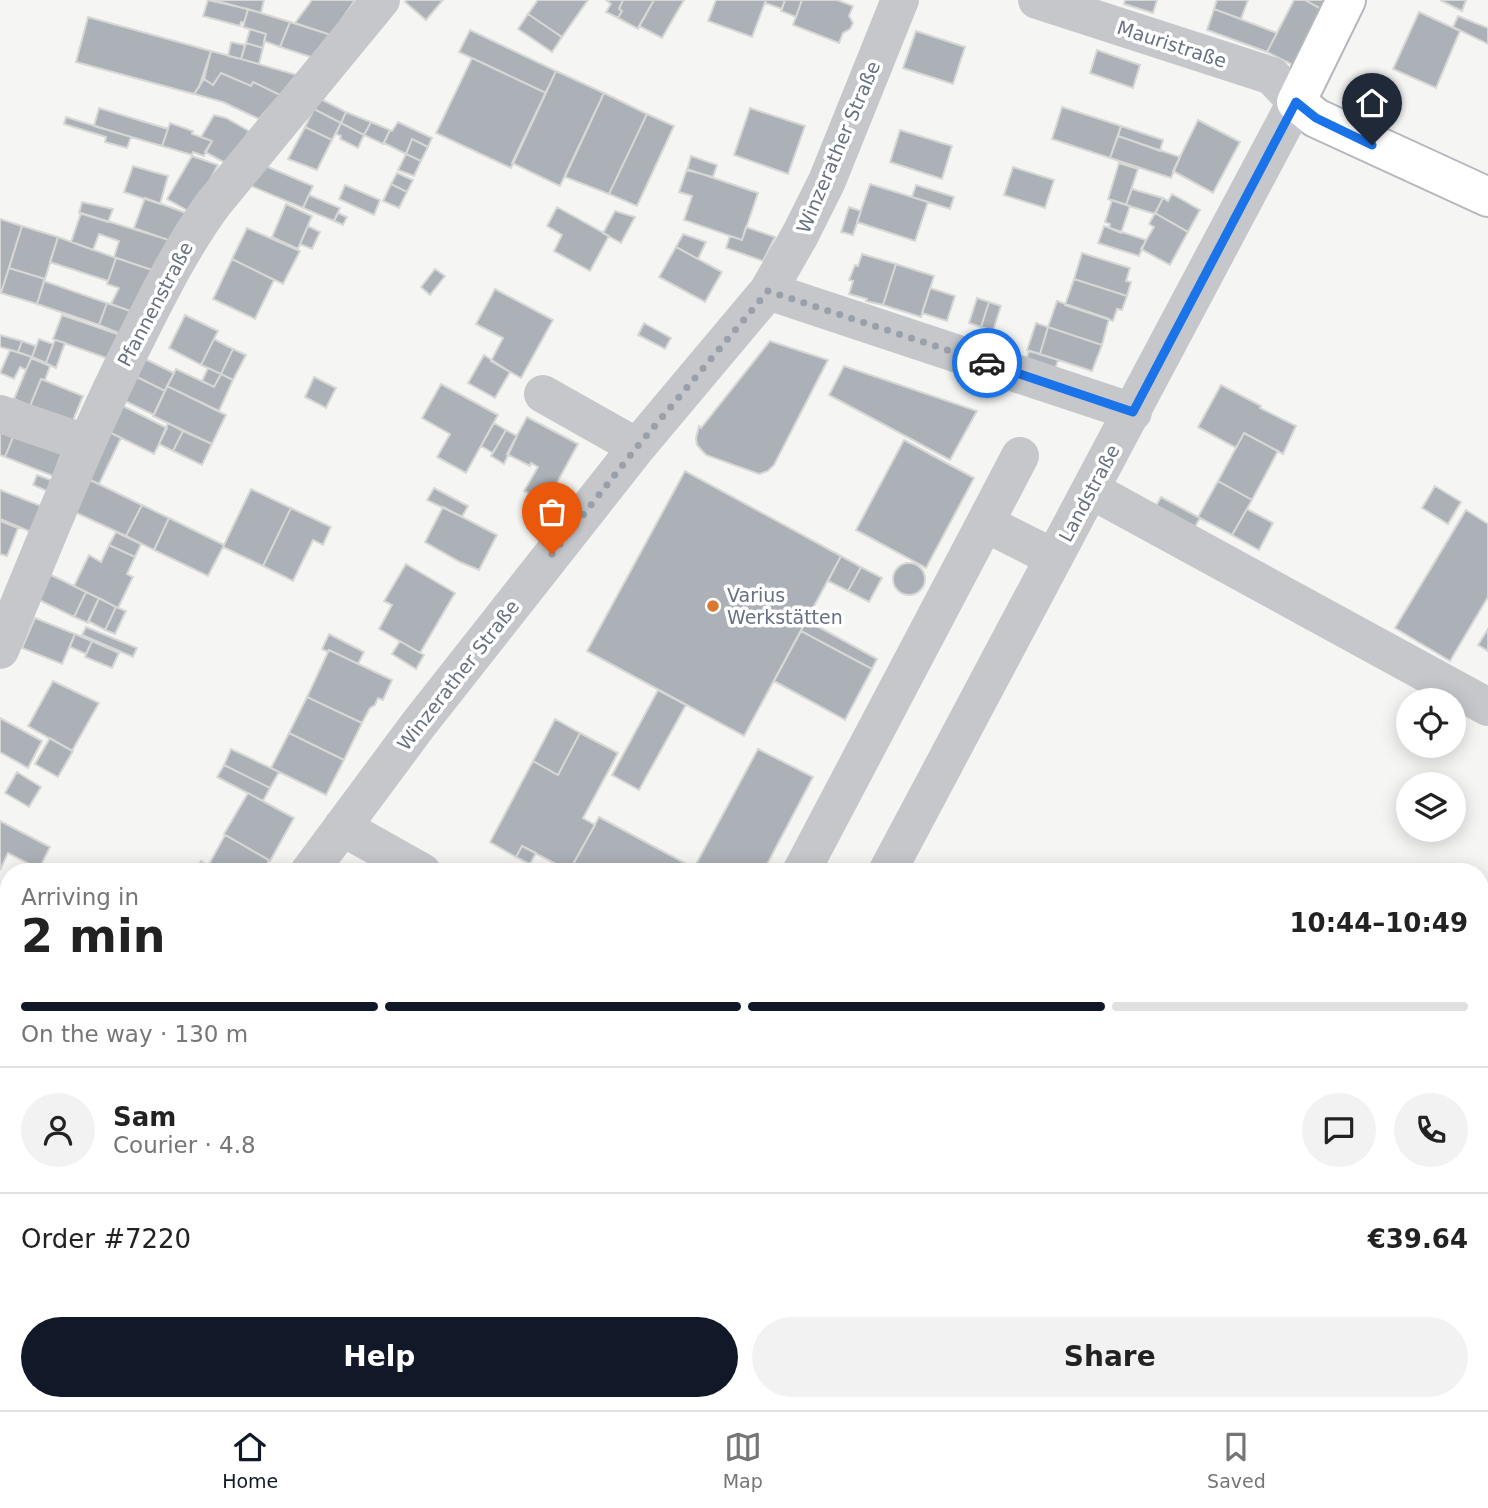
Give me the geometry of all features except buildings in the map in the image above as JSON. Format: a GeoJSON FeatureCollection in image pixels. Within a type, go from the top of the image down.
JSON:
{"type":"FeatureCollection","features":[{"type":"Feature","properties":{"kind":"main road","name":"Landstraße"},"geometry":{"type":"LineString","coordinates":[[1296,102],[1346,0]]}},
{"type":"Feature","properties":{"kind":"main road"},"geometry":{"type":"LineString","coordinates":[[1296,102],[1316,118],[1488,197]]}},
{"type":"Feature","properties":{"kind":"street","name":"Pfannenstraße"},"geometry":{"type":"LineString","coordinates":[[0,650],[85,443],[158,295],[202,219],[381,0]]}},
{"type":"Feature","properties":{"kind":"street","name":"Winzerather Straße"},"geometry":{"type":"LineString","coordinates":[[316,863],[418,725],[637,447],[768,291],[800,236],[827,181],[900,0]]}},
{"type":"Feature","properties":{"kind":"street","name":"Mauristraße"},"geometry":{"type":"LineString","coordinates":[[1037,0],[1272,76],[1296,102]]}},
{"type":"Feature","properties":{"kind":"street","name":"Landstraße"},"geometry":{"type":"LineString","coordinates":[[892,863],[1296,102]]}},
{"type":"Feature","properties":{"kind":"street"},"geometry":{"type":"LineString","coordinates":[[768,291],[1133,412]]}},
{"type":"Feature","properties":{"kind":"street"},"geometry":{"type":"LineString","coordinates":[[543,394],[637,447]]}},
{"type":"Feature","properties":{"kind":"street"},"geometry":{"type":"LineString","coordinates":[[0,414],[85,443]]}},
{"type":"Feature","properties":{"kind":"street"},"geometry":{"type":"LineString","coordinates":[[806,863],[1020,456]]}},
{"type":"Feature","properties":{"kind":"street"},"geometry":{"type":"LineString","coordinates":[[1091,490],[1488,707]]}},
{"type":"Feature","properties":{"kind":"street"},"geometry":{"type":"LineString","coordinates":[[985,523],[1054,558]]}},
{"type":"Feature","properties":{"kind":"street"},"geometry":{"type":"LineString","coordinates":[[342,827],[406,863]]}},
{"type":"Feature","properties":{"kind":"way so far"},"geometry":{"type":"LineString","coordinates":[[552,554],[637,447],[768,291],[987,363]]}},
{"type":"Feature","properties":{"kind":"place","name":"Varius Werkstätten"},"geometry":{"type":"Point","coordinates":[713,606]}},
{"type":"Feature","properties":{"kind":"route"},"geometry":{"type":"LineString","coordinates":[[987,363],[1133,412],[1296,102],[1316,118],[1372,145]]}}]}
